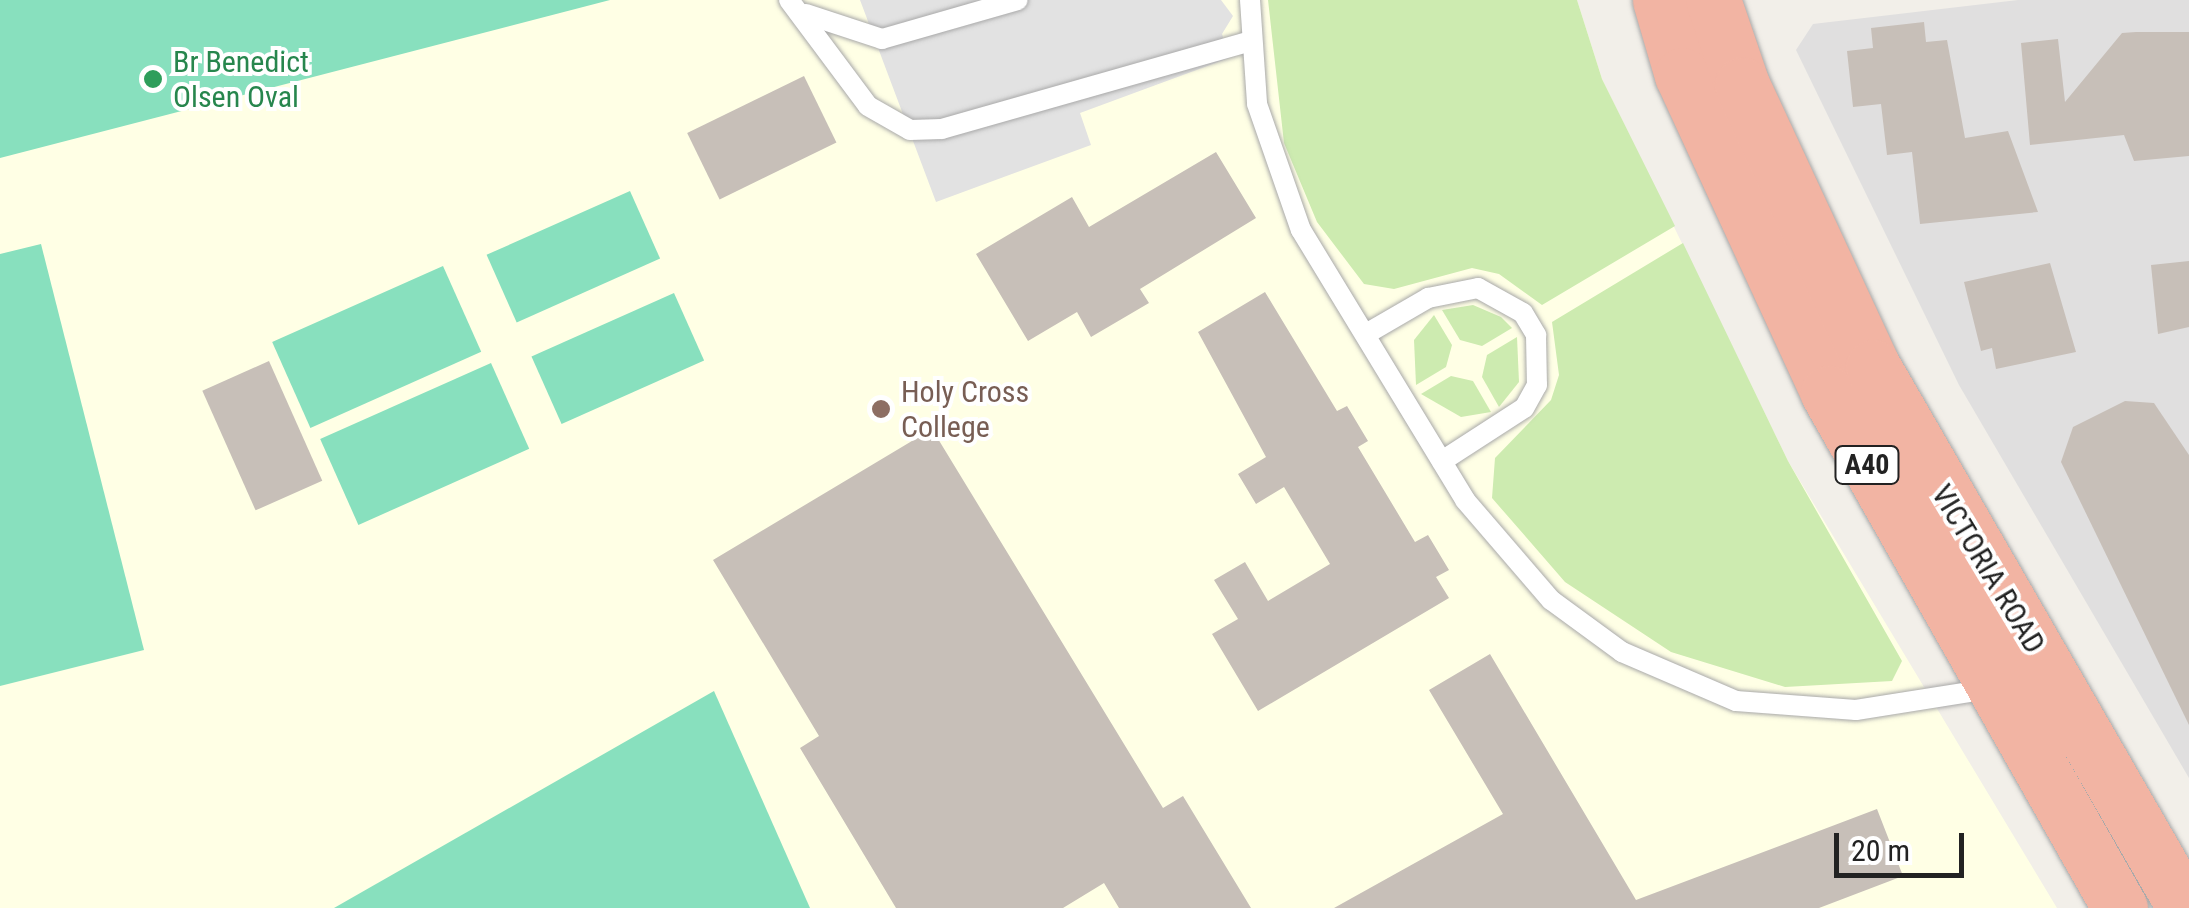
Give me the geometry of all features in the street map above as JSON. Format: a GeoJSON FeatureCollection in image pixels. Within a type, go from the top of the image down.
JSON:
{"type":"FeatureCollection","features":[{"type":"Feature","properties":{"kind":"highway","name":"VICTORIA ROAD"},"geometry":{"type":"LineString","coordinates":[[1660,0],[1682,75],[1820,376],[1991,688],[2120,908]]}},
{"type":"Feature","properties":{"kind":"highway","name":"VICTORIA ROAD"},"geometry":{"type":"LineString","coordinates":[[1713,0],[1742,85],[1873,367],[2185,908]]}},
{"type":"Feature","properties":{"kind":"lane"},"geometry":{"type":"LineString","coordinates":[[789,0],[838,32],[882,39],[1018,0]]}},
{"type":"Feature","properties":{"kind":"lane"},"geometry":{"type":"LineString","coordinates":[[789,0],[868,106],[910,130],[942,129],[1250,41]]}},
{"type":"Feature","properties":{"kind":"lane"},"geometry":{"type":"LineString","coordinates":[[1250,0],[1250,41],[1282,189],[1442,462],[1491,536],[1552,600],[1622,652],[1698,689],[1816,711],[1991,688]]}},
{"type":"Feature","properties":{"kind":"lane"},"geometry":{"type":"LineString","coordinates":[[1366,334],[1453,288],[1502,297],[1529,324],[1540,360],[1524,408],[1442,462]]}},
{"type":"Feature","properties":{"kind":"shaded area","name":"Holy Cross College"},"geometry":{"type":"Polygon","coordinates":[[[0,0],[1577,0],[1602,79],[1788,461],[2057,908],[0,908],[0,0]]]}},
{"type":"Feature","properties":{"kind":"shaded area"},"geometry":{"type":"Polygon","coordinates":[[[860,0],[1221,0],[1233,16],[1222,34],[1229,58],[1080,113],[1091,145],[936,202],[860,0]]]}},
{"type":"Feature","properties":{"kind":"shaded area"},"geometry":{"type":"Polygon","coordinates":[[[2018,0],[2189,0],[2189,778],[1959,385],[1796,50],[1813,24],[2018,0]]]}},
{"type":"Feature","properties":{"kind":"green space","name":"Br Benedict Olsen Oval"},"geometry":{"type":"Polygon","coordinates":[[[0,0],[610,0],[0,158],[0,0]]]}},
{"type":"Feature","properties":{"kind":"green space"},"geometry":{"type":"Polygon","coordinates":[[[1268,0],[1577,0],[1602,79],[1675,226],[1542,305],[1499,274],[1472,268],[1394,289],[1364,284],[1317,222],[1284,143],[1268,0]]]}},
{"type":"Feature","properties":{"kind":"green space"},"geometry":{"type":"Polygon","coordinates":[[[630,191],[660,259],[517,322],[487,255],[630,191]]]}},
{"type":"Feature","properties":{"kind":"green space"},"geometry":{"type":"Polygon","coordinates":[[[1683,243],[1788,461],[1902,661],[1892,681],[1785,687],[1671,652],[1565,582],[1492,498],[1495,458],[1551,400],[1559,375],[1552,322],[1683,243]]]}},
{"type":"Feature","properties":{"kind":"green space"},"geometry":{"type":"Polygon","coordinates":[[[41,244],[144,650],[0,686],[0,254],[41,244]]]}},
{"type":"Feature","properties":{"kind":"green space"},"geometry":{"type":"Polygon","coordinates":[[[443,266],[481,352],[310,428],[272,342],[443,266]]]}},
{"type":"Feature","properties":{"kind":"green space"},"geometry":{"type":"Polygon","coordinates":[[[674,293],[704,361],[562,424],[531,356],[674,293]]]}},
{"type":"Feature","properties":{"kind":"green space"},"geometry":{"type":"Polygon","coordinates":[[[1473,305],[1501,317],[1512,328],[1482,346],[1460,340],[1442,310],[1473,305]]]}},
{"type":"Feature","properties":{"kind":"green space"},"geometry":{"type":"Polygon","coordinates":[[[1434,315],[1452,345],[1446,367],[1416,385],[1414,340],[1434,315]]]}},
{"type":"Feature","properties":{"kind":"green space"},"geometry":{"type":"Polygon","coordinates":[[[1517,337],[1519,382],[1499,407],[1482,377],[1487,355],[1517,337]]]}},
{"type":"Feature","properties":{"kind":"green space"},"geometry":{"type":"Polygon","coordinates":[[[491,363],[529,449],[358,525],[320,439],[491,363]]]}},
{"type":"Feature","properties":{"kind":"green space"},"geometry":{"type":"Polygon","coordinates":[[[1451,376],[1473,381],[1491,412],[1461,417],[1421,394],[1451,376]]]}},
{"type":"Feature","properties":{"kind":"green space"},"geometry":{"type":"Polygon","coordinates":[[[714,691],[810,908],[334,908],[714,691]]]}},
{"type":"Feature","properties":{"kind":"building"},"geometry":{"type":"Polygon","coordinates":[[[1924,22],[1926,42],[1947,40],[1965,138],[2008,131],[2038,212],[1920,224],[1912,152],[1887,155],[1881,104],[1853,107],[1847,51],[1873,48],[1871,28],[1924,22]]]}},
{"type":"Feature","properties":{"kind":"building"},"geometry":{"type":"Polygon","coordinates":[[[2189,32],[2189,156],[2134,161],[2124,135],[2030,145],[2021,43],[2058,39],[2065,102],[2122,33],[2189,32]]]}},
{"type":"Feature","properties":{"kind":"building"},"geometry":{"type":"Polygon","coordinates":[[[804,76],[836,143],[720,199],[687,133],[804,76]]]}},
{"type":"Feature","properties":{"kind":"building"},"geometry":{"type":"Polygon","coordinates":[[[1216,152],[1256,218],[1140,289],[1149,303],[1091,337],[1077,312],[1028,341],[976,254],[1072,197],[1089,227],[1216,152]]]}},
{"type":"Feature","properties":{"kind":"building"},"geometry":{"type":"Polygon","coordinates":[[[2189,261],[2189,327],[2158,334],[2151,265],[2189,261]]]}},
{"type":"Feature","properties":{"kind":"building"},"geometry":{"type":"Polygon","coordinates":[[[2050,263],[2076,352],[1996,369],[1992,348],[1981,351],[1964,282],[2050,263]]]}},
{"type":"Feature","properties":{"kind":"building"},"geometry":{"type":"Polygon","coordinates":[[[1265,292],[1337,411],[1347,406],[1368,441],[1358,447],[1415,542],[1428,535],[1449,570],[1436,577],[1449,598],[1258,711],[1212,634],[1238,619],[1214,580],[1245,562],[1268,601],[1330,564],[1284,487],[1256,504],[1238,474],[1266,457],[1198,332],[1265,292]]]}},
{"type":"Feature","properties":{"kind":"building"},"geometry":{"type":"Polygon","coordinates":[[[269,361],[322,481],[256,510],[202,391],[269,361]]]}},
{"type":"Feature","properties":{"kind":"building"},"geometry":{"type":"Polygon","coordinates":[[[2125,401],[2154,403],[2189,455],[2189,725],[2061,462],[2073,427],[2125,401]]]}},
{"type":"Feature","properties":{"kind":"building"},"geometry":{"type":"Polygon","coordinates":[[[932,429],[1163,808],[1183,796],[1251,908],[1119,908],[1104,883],[1063,908],[896,908],[800,748],[819,736],[713,560],[932,429]]]}},
{"type":"Feature","properties":{"kind":"building"},"geometry":{"type":"Polygon","coordinates":[[[1490,654],[1636,900],[1877,809],[1903,876],[1819,908],[1334,908],[1503,814],[1429,690],[1490,654]]]}},
{"type":"Feature","properties":{"kind":"place","name":"Br Benedict Olsen Oval"},"geometry":{"type":"Point","coordinates":[153,79]}},
{"type":"Feature","properties":{"kind":"place","name":"Holy Cross College"},"geometry":{"type":"Point","coordinates":[881,409]}}]}
